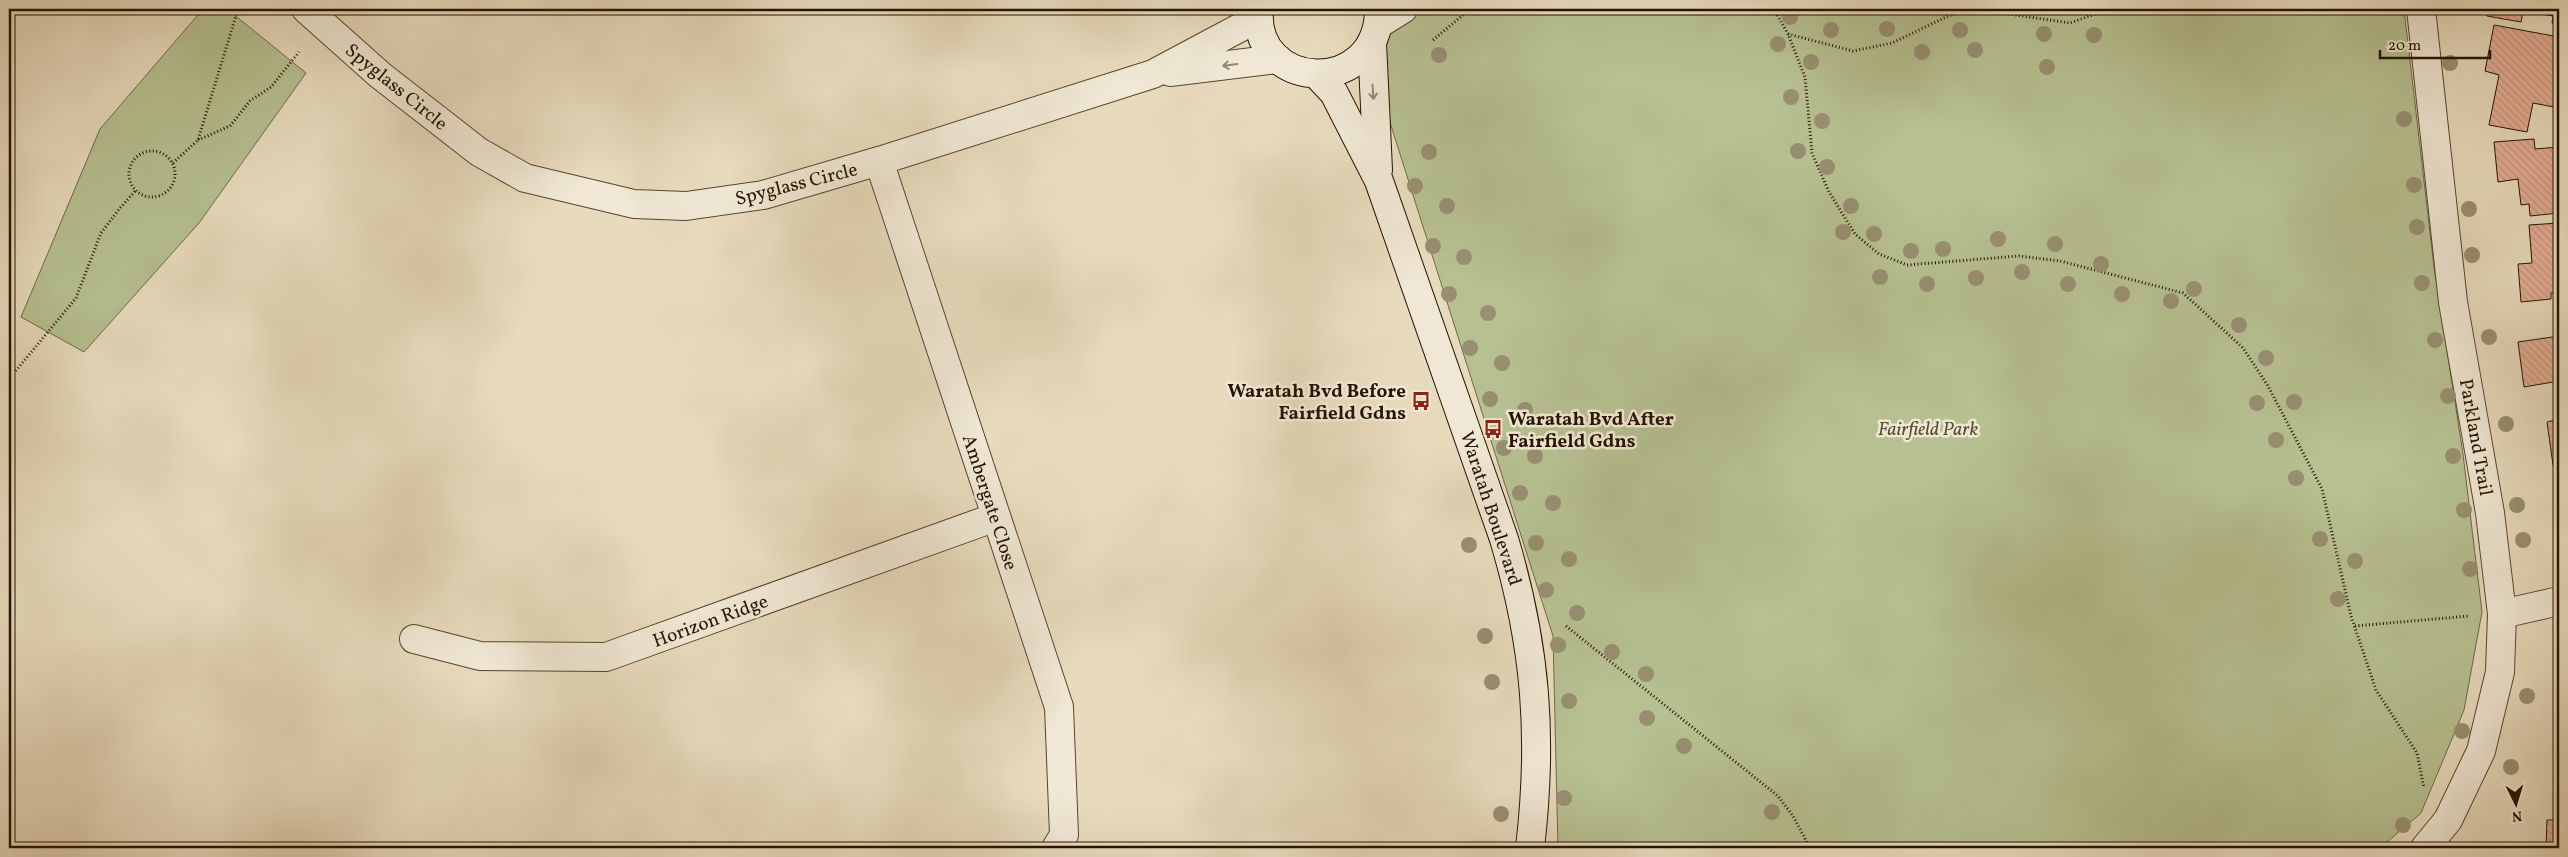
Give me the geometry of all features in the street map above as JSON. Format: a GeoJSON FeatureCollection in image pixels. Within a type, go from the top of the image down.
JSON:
{"type":"FeatureCollection","features":[{"type":"Feature","properties":{"kind":"street","name":"Spyglass Circle"},"geometry":{"type":"LineString","coordinates":[[306,9],[380,75],[479,152],[525,178],[634,204],[686,206],[763,195],[879,161],[1154,74],[1278,59]]}},
{"type":"Feature","properties":{"kind":"street"},"geometry":{"type":"LineString","coordinates":[[1377,25],[1403,9]]}},
{"type":"Feature","properties":{"kind":"street","name":"Parkland Trail"},"geometry":{"type":"LineString","coordinates":[[2421,9],[2453,302],[2490,513],[2502,614],[2500,672],[2482,751],[2448,820],[2425,848]]}},
{"type":"Feature","properties":{"kind":"street","name":"Spyglass Circle"},"geometry":{"type":"LineString","coordinates":[[1154,74],[1258,14]]}},
{"type":"Feature","properties":{"kind":"street","name":"Waratah Boulevard"},"geometry":{"type":"LineString","coordinates":[[1258,14],[1261,33],[1268,48],[1278,59],[1303,73],[1317,75],[1334,73],[1349,67],[1362,56],[1377,25]]}},
{"type":"Feature","properties":{"kind":"street","name":"Waratah Boulevard"},"geometry":{"type":"LineString","coordinates":[[1377,25],[1379,181]]}},
{"type":"Feature","properties":{"kind":"street","name":"Waratah Boulevard"},"geometry":{"type":"LineString","coordinates":[[1317,75],[1334,93],[1379,181],[1504,538],[1519,590],[1528,633],[1537,726],[1535,807],[1530,848]]}},
{"type":"Feature","properties":{"kind":"street","name":"Ambergate Close"},"geometry":{"type":"LineString","coordinates":[[879,161],[1059,707],[1064,835],[1056,848]]}},
{"type":"Feature","properties":{"kind":"street","name":"Horizon Ridge"},"geometry":{"type":"LineString","coordinates":[[414,640],[480,656],[606,657],[996,517]]}},
{"type":"Feature","properties":{"kind":"street"},"geometry":{"type":"LineString","coordinates":[[2502,614],[2559,601]]}},
{"type":"Feature","properties":{"kind":"path"},"geometry":{"type":"LineString","coordinates":[[198,140],[238,9]]}},
{"type":"Feature","properties":{"kind":"path"},"geometry":{"type":"LineString","coordinates":[[1433,40],[1470,9]]}},
{"type":"Feature","properties":{"kind":"path"},"geometry":{"type":"LineString","coordinates":[[1774,9],[1788,34],[1805,77],[1812,153],[1829,192],[1855,234],[1879,254],[1907,265],[2019,256],[2060,261],[2183,293],[2243,348],[2268,386],[2322,488],[2355,626],[2376,690],[2417,753],[2425,784],[2424,793]]}},
{"type":"Feature","properties":{"kind":"path"},"geometry":{"type":"LineString","coordinates":[[1788,34],[1853,51],[1892,43],[1948,16],[1975,9],[2070,23],[2109,9]]}},
{"type":"Feature","properties":{"kind":"path"},"geometry":{"type":"LineString","coordinates":[[173,163],[198,140],[230,126],[250,101],[271,87],[299,52]]}},
{"type":"Feature","properties":{"kind":"path"},"geometry":{"type":"LineString","coordinates":[[146,151],[162,152],[173,163],[176,177],[169,190],[156,196],[149,196],[136,190],[132,184],[130,168],[138,155],[146,151]]}},
{"type":"Feature","properties":{"kind":"path"},"geometry":{"type":"LineString","coordinates":[[9,379],[76,298],[101,233],[136,190]]}},
{"type":"Feature","properties":{"kind":"path"},"geometry":{"type":"LineString","coordinates":[[2355,626],[2502,614]]}},
{"type":"Feature","properties":{"kind":"path"},"geometry":{"type":"LineString","coordinates":[[1566,626],[1778,796],[1793,816],[1810,848]]}},
{"type":"Feature","properties":{"kind":"green space"},"geometry":{"type":"Polygon","coordinates":[[[203,9],[227,9],[306,73],[199,223],[84,352],[21,317],[100,129],[203,9]]]}},
{"type":"Feature","properties":{"kind":"green space","name":"Fairfield Park"},"geometry":{"type":"Polygon","coordinates":[[[1399,9],[2404,9],[2434,267],[2463,454],[2482,612],[2464,710],[2421,813],[2380,848],[1558,848],[1553,636],[1374,72],[1399,9]]]}},
{"type":"Feature","properties":{"kind":"building"},"geometry":{"type":"Polygon","coordinates":[[[2489,9],[2559,9],[2559,24],[2552,23],[2553,16],[2523,11],[2521,22],[2487,16],[2489,9]]]}},
{"type":"Feature","properties":{"kind":"building"},"geometry":{"type":"Polygon","coordinates":[[[2494,25],[2559,37],[2559,108],[2533,103],[2527,132],[2489,125],[2499,75],[2485,71],[2494,25]]]}},
{"type":"Feature","properties":{"kind":"building"},"geometry":{"type":"Polygon","coordinates":[[[2534,139],[2535,149],[2559,147],[2559,213],[2530,216],[2529,204],[2521,205],[2518,179],[2498,182],[2494,142],[2534,139]]]}},
{"type":"Feature","properties":{"kind":"building"},"geometry":{"type":"Polygon","coordinates":[[[2559,223],[2559,292],[2551,293],[2551,299],[2521,302],[2518,264],[2532,263],[2529,225],[2559,223]]]}},
{"type":"Feature","properties":{"kind":"building"},"geometry":{"type":"Polygon","coordinates":[[[2559,336],[2559,381],[2524,387],[2518,342],[2559,336]]]}},
{"type":"Feature","properties":{"kind":"building"},"geometry":{"type":"Polygon","coordinates":[[[2559,419],[2559,464],[2553,465],[2547,422],[2559,419]]]}},
{"type":"Feature","properties":{"kind":"building"},"geometry":{"type":"Polygon","coordinates":[[[2547,820],[2559,820],[2559,848],[2546,848],[2547,820]]]}},
{"type":"Feature","properties":{"kind":"place","name":"Waratah Bvd Before Fairfield Gdns"},"geometry":{"type":"Point","coordinates":[1421,401]}},
{"type":"Feature","properties":{"kind":"place","name":"Waratah Bvd After Fairfield Gdns"},"geometry":{"type":"Point","coordinates":[1493,429]}}]}
